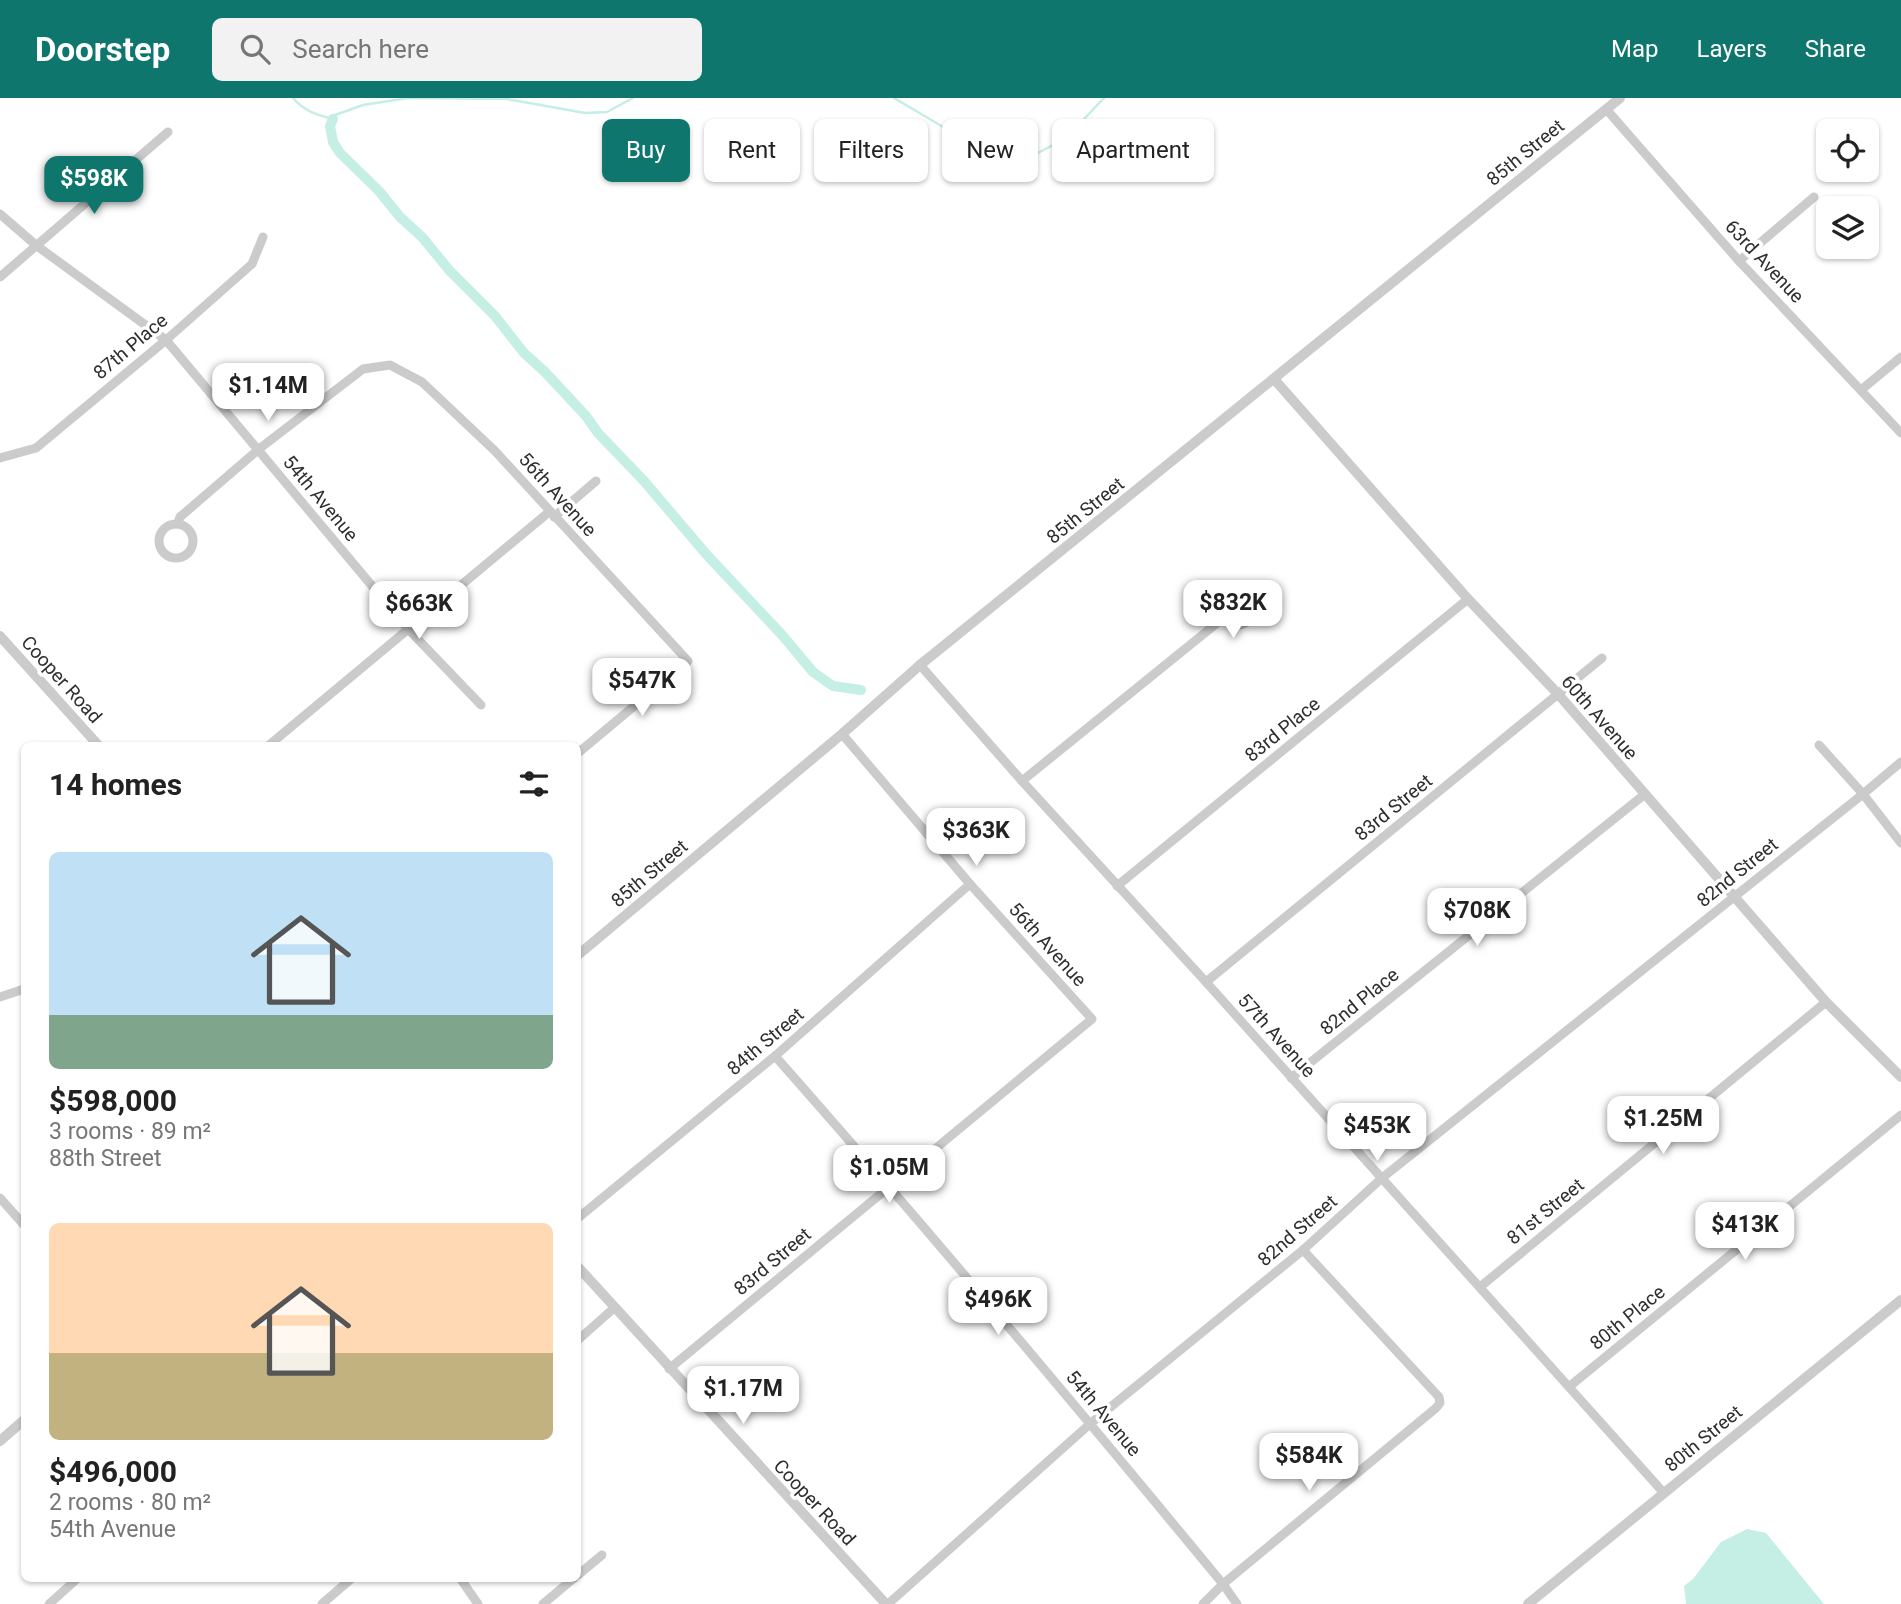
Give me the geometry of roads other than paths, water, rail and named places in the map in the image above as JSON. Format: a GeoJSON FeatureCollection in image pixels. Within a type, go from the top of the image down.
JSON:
{"type":"FeatureCollection","features":[{"type":"Feature","properties":{"kind":"street","name":"85th Street"},"geometry":{"type":"LineString","coordinates":[[581,952],[842,734],[920,665],[1620,98]]}},
{"type":"Feature","properties":{"kind":"street","name":"63rd Avenue"},"geometry":{"type":"LineString","coordinates":[[1606,109],[1739,261],[1901,433]]}},
{"type":"Feature","properties":{"kind":"street"},"geometry":{"type":"LineString","coordinates":[[0,276],[168,132]]}},
{"type":"Feature","properties":{"kind":"street"},"geometry":{"type":"LineString","coordinates":[[1739,261],[1814,197]]}},
{"type":"Feature","properties":{"kind":"street","name":"54th Avenue"},"geometry":{"type":"LineString","coordinates":[[0,214],[37,246],[166,340],[409,630],[481,705]]}},
{"type":"Feature","properties":{"kind":"street","name":"87th Place"},"geometry":{"type":"LineString","coordinates":[[0,458],[36,448],[166,340],[252,264],[263,237]]}},
{"type":"Feature","properties":{"kind":"street"},"geometry":{"type":"LineString","coordinates":[[1861,390],[1901,357]]}},
{"type":"Feature","properties":{"kind":"street","name":"56th Avenue"},"geometry":{"type":"LineString","coordinates":[[258,449],[363,369],[390,365],[422,382],[495,451],[688,661],[581,750]]}},
{"type":"Feature","properties":{"kind":"street","name":"60th Avenue"},"geometry":{"type":"LineString","coordinates":[[1274,379],[1468,599],[1558,694],[1826,1002],[1901,1077]]}},
{"type":"Feature","properties":{"kind":"street"},"geometry":{"type":"LineString","coordinates":[[178,523],[180,517],[258,449]]}},
{"type":"Feature","properties":{"kind":"street"},"geometry":{"type":"LineString","coordinates":[[273,742],[596,481]]}},
{"type":"Feature","properties":{"kind":"street"},"geometry":{"type":"LineString","coordinates":[[178,523],[192,533],[193,544],[187,554],[177,558],[166,555],[158,540],[159,534],[167,526],[178,523]]}},
{"type":"Feature","properties":{"kind":"street"},"geometry":{"type":"LineString","coordinates":[[1239,587],[1250,593],[1255,610],[1250,620],[1244,624],[1233,625],[1222,619],[1218,607],[1222,595],[1239,587]]}},
{"type":"Feature","properties":{"kind":"street","name":"83rd Place"},"geometry":{"type":"LineString","coordinates":[[1117,886],[1468,599]]}},
{"type":"Feature","properties":{"kind":"street"},"geometry":{"type":"LineString","coordinates":[[1022,782],[1222,619]]}},
{"type":"Feature","properties":{"kind":"street","name":"Cooper Road"},"geometry":{"type":"LineString","coordinates":[[0,636],[95,742]]}},
{"type":"Feature","properties":{"kind":"street","name":"83rd Street"},"geometry":{"type":"LineString","coordinates":[[1206,982],[1602,658]]}},
{"type":"Feature","properties":{"kind":"street","name":"57th Avenue"},"geometry":{"type":"LineString","coordinates":[[920,665],[1022,782],[1206,982],[1663,1492]]}},
{"type":"Feature","properties":{"kind":"street","name":"56th Avenue"},"geometry":{"type":"LineString","coordinates":[[842,734],[970,884],[1091,1019]]}},
{"type":"Feature","properties":{"kind":"street"},"geometry":{"type":"LineString","coordinates":[[1819,746],[1863,794],[1901,843]]}},
{"type":"Feature","properties":{"kind":"street","name":"82nd Street"},"geometry":{"type":"LineString","coordinates":[[887,1604],[1091,1423],[1303,1250],[1382,1178],[1901,762]]}},
{"type":"Feature","properties":{"kind":"street","name":"82nd Place"},"geometry":{"type":"LineString","coordinates":[[1291,1078],[1645,794]]}},
{"type":"Feature","properties":{"kind":"street","name":"84th Street"},"geometry":{"type":"LineString","coordinates":[[581,1216],[775,1056],[970,884]]}},
{"type":"Feature","properties":{"kind":"street"},"geometry":{"type":"LineString","coordinates":[[0,997],[21,990]]}},
{"type":"Feature","properties":{"kind":"street","name":"81st Street"},"geometry":{"type":"LineString","coordinates":[[1480,1287],[1826,1002]]}},
{"type":"Feature","properties":{"kind":"street","name":"83rd Street"},"geometry":{"type":"LineString","coordinates":[[669,1369],[1091,1019]]}},
{"type":"Feature","properties":{"kind":"street","name":"54th Avenue"},"geometry":{"type":"LineString","coordinates":[[775,1056],[1091,1423],[1237,1604]]}},
{"type":"Feature","properties":{"kind":"street","name":"80th Place"},"geometry":{"type":"LineString","coordinates":[[1570,1386],[1901,1115]]}},
{"type":"Feature","properties":{"kind":"street"},"geometry":{"type":"LineString","coordinates":[[0,1198],[21,1222]]}},
{"type":"Feature","properties":{"kind":"street"},"geometry":{"type":"LineString","coordinates":[[1203,1604],[1223,1584],[1440,1403],[1438,1397],[1303,1250]]}},
{"type":"Feature","properties":{"kind":"street","name":"Cooper Road"},"geometry":{"type":"LineString","coordinates":[[581,1270],[887,1604]]}},
{"type":"Feature","properties":{"kind":"street","name":"80th Street"},"geometry":{"type":"LineString","coordinates":[[1531,1603],[1663,1492],[1901,1300]]}},
{"type":"Feature","properties":{"kind":"street"},"geometry":{"type":"LineString","coordinates":[[581,1337],[614,1308]]}},
{"type":"Feature","properties":{"kind":"street"},"geometry":{"type":"LineString","coordinates":[[0,1441],[21,1423]]}},
{"type":"Feature","properties":{"kind":"street"},"geometry":{"type":"LineString","coordinates":[[581,1573],[602,1555]]}},
{"type":"Feature","properties":{"kind":"street"},"geometry":{"type":"LineString","coordinates":[[49,1604],[74,1582]]}},
{"type":"Feature","properties":{"kind":"street"},"geometry":{"type":"LineString","coordinates":[[322,1604],[347,1582]]}},
{"type":"Feature","properties":{"kind":"street"},"geometry":{"type":"LineString","coordinates":[[463,1582],[478,1604]]}},
{"type":"Feature","properties":{"kind":"street"},"geometry":{"type":"LineString","coordinates":[[543,1604],[570,1582]]}},
{"type":"Feature","properties":{"kind":"waterway"},"geometry":{"type":"LineString","coordinates":[[293,98],[311,112],[333,119],[335,115],[363,105],[408,98],[507,99],[585,113],[607,112],[633,98]]}},
{"type":"Feature","properties":{"kind":"waterway"},"geometry":{"type":"LineString","coordinates":[[894,98],[950,131],[1011,159],[1034,155],[1066,138],[1104,98]]}},
{"type":"Feature","properties":{"kind":"waterway"},"geometry":{"type":"LineString","coordinates":[[333,119],[330,126],[333,142],[340,153],[495,316],[524,353],[586,416],[598,433],[813,672],[833,686],[861,690]]}}]}
